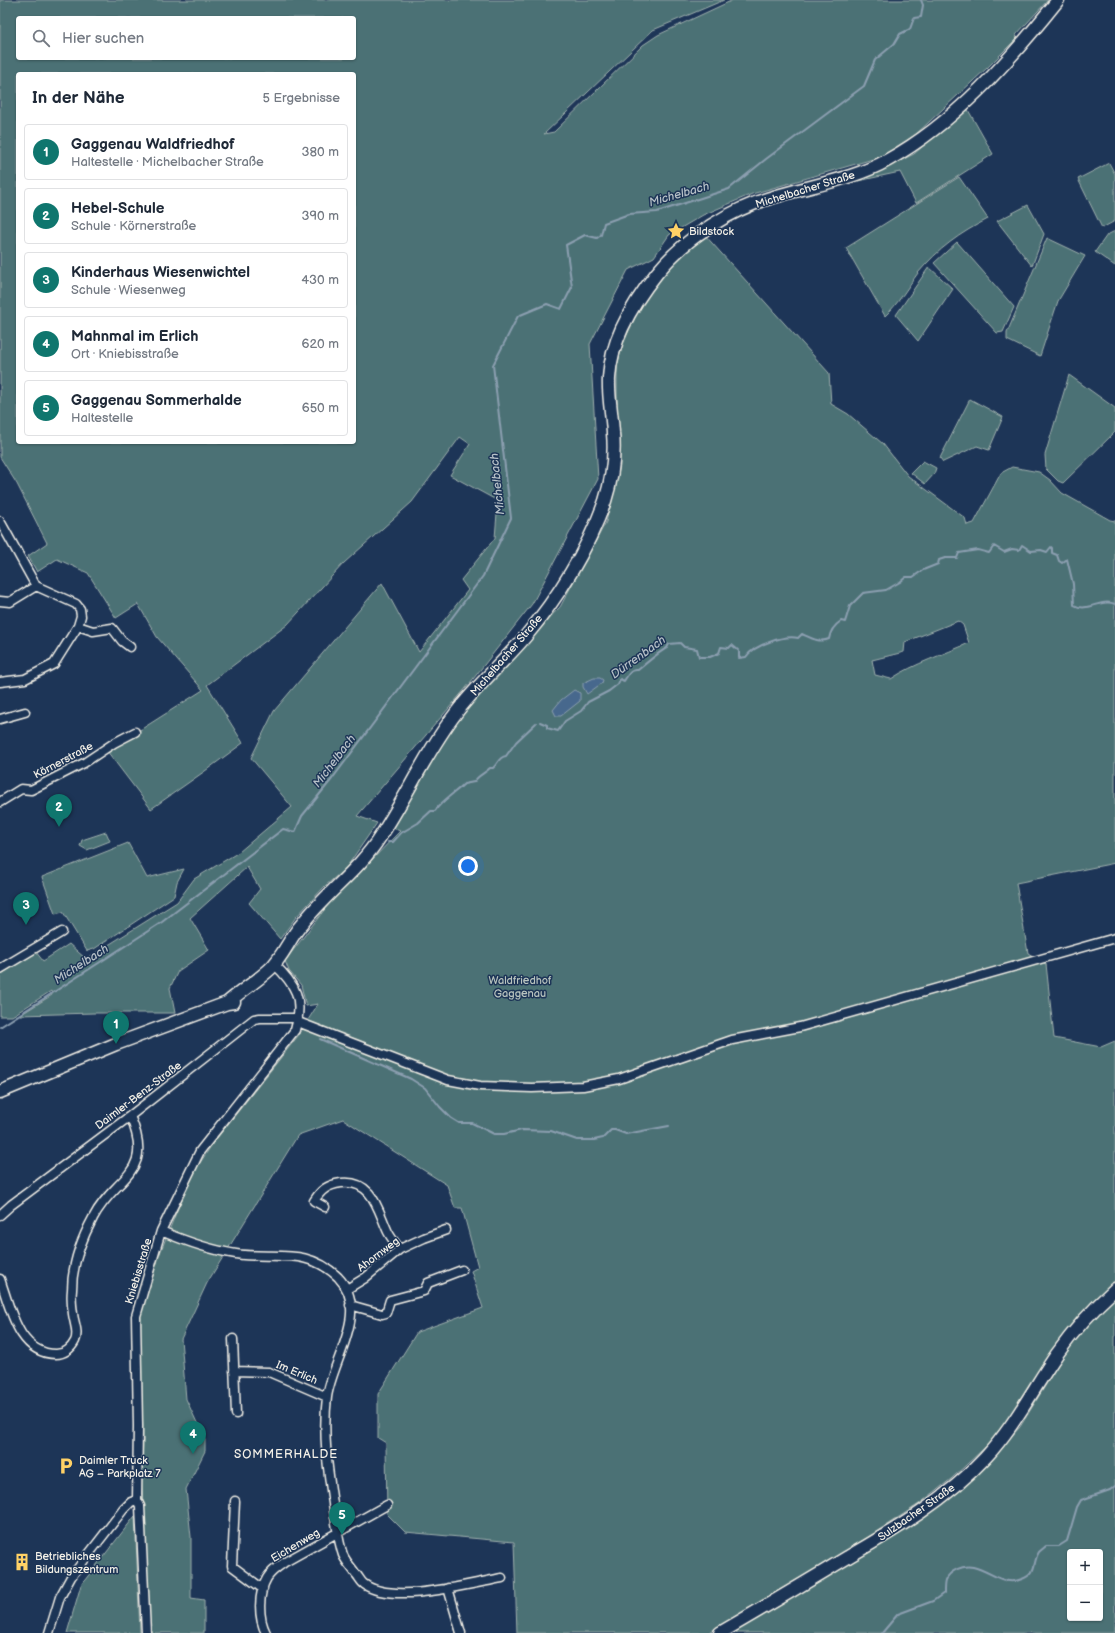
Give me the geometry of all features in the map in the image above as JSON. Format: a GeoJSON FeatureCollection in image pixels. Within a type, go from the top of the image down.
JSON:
{"type":"FeatureCollection","features":[{"type":"Feature","properties":{"kind":"main road","name":"Michelbacher Straße"},"geometry":{"type":"LineString","coordinates":[[0,1092],[116,1044],[227,1003],[240,1001],[253,992],[267,978],[272,967],[302,924],[355,868],[378,840],[437,739],[458,710],[527,635],[562,587],[587,543],[606,498],[613,461],[613,436],[608,377],[614,344],[626,320],[655,275],[675,252],[723,218],[774,196],[840,180],[886,162],[914,143],[941,124],[1008,60],[1058,0]]}},
{"type":"Feature","properties":{"kind":"main road","name":"Sulzbacher Straße"},"geometry":{"type":"LineString","coordinates":[[720,1633],[886,1535],[924,1510],[958,1484],[984,1459],[1004,1436],[1025,1406],[1056,1355],[1078,1325],[1115,1289]]}},
{"type":"Feature","properties":{"kind":"street"},"geometry":{"type":"LineString","coordinates":[[0,521],[36,586],[76,604],[80,609],[81,616],[78,626],[54,664],[25,679],[0,682]]}},
{"type":"Feature","properties":{"kind":"street"},"geometry":{"type":"LineString","coordinates":[[0,601],[10,602],[36,586]]}},
{"type":"Feature","properties":{"kind":"street"},"geometry":{"type":"LineString","coordinates":[[78,626],[93,631],[112,628],[122,641],[130,647]]}},
{"type":"Feature","properties":{"kind":"street"},"geometry":{"type":"LineString","coordinates":[[0,719],[25,712]]}},
{"type":"Feature","properties":{"kind":"street","name":"Körnerstraße"},"geometry":{"type":"LineString","coordinates":[[0,802],[21,789],[31,790],[84,764],[114,743],[135,732]]}},
{"type":"Feature","properties":{"kind":"street"},"geometry":{"type":"LineString","coordinates":[[0,969],[62,932]]}},
{"type":"Feature","properties":{"kind":"street"},"geometry":{"type":"LineString","coordinates":[[298,1020],[448,1080],[480,1086],[532,1088],[583,1086],[619,1079],[732,1040],[800,1027],[1115,938]]}},
{"type":"Feature","properties":{"kind":"street","name":"Kniebisstraße"},"geometry":{"type":"LineString","coordinates":[[146,1633],[140,1506],[137,1500],[138,1426],[136,1316],[161,1231],[200,1151],[290,1039],[295,1030],[298,1020],[299,1005],[296,991],[292,982],[272,967]]}},
{"type":"Feature","properties":{"kind":"street","name":"Daimler-Benz-Straße"},"geometry":{"type":"LineString","coordinates":[[0,1215],[254,1019],[298,1020]]}},
{"type":"Feature","properties":{"kind":"street"},"geometry":{"type":"LineString","coordinates":[[0,1279],[20,1332],[28,1342],[38,1350],[54,1354],[67,1351],[75,1340],[77,1330],[73,1314],[72,1273],[82,1240],[94,1216],[106,1199],[135,1165],[139,1154],[137,1136],[130,1116]]}},
{"type":"Feature","properties":{"kind":"street"},"geometry":{"type":"LineString","coordinates":[[325,1207],[314,1201],[320,1192],[326,1187],[343,1183],[355,1185],[364,1189],[375,1200],[388,1232],[400,1249]]}},
{"type":"Feature","properties":{"kind":"street","name":"Ahornweg"},"geometry":{"type":"LineString","coordinates":[[347,1289],[365,1278],[400,1249],[446,1230]]}},
{"type":"Feature","properties":{"kind":"street"},"geometry":{"type":"LineString","coordinates":[[161,1231],[203,1246],[236,1254],[302,1256],[323,1265],[338,1277],[347,1289],[351,1314],[348,1331],[327,1397],[326,1455],[343,1556],[364,1584],[387,1593],[410,1593],[502,1578]]}},
{"type":"Feature","properties":{"kind":"street"},"geometry":{"type":"LineString","coordinates":[[350,1305],[382,1314],[386,1313],[390,1300],[424,1291],[428,1283],[462,1270]]}},
{"type":"Feature","properties":{"kind":"street"},"geometry":{"type":"LineString","coordinates":[[233,1339],[236,1414]]}},
{"type":"Feature","properties":{"kind":"street","name":"Im Erlich"},"geometry":{"type":"LineString","coordinates":[[234,1371],[269,1372],[327,1397]]}},
{"type":"Feature","properties":{"kind":"street"},"geometry":{"type":"LineString","coordinates":[[50,1633],[60,1597],[71,1577],[123,1510],[131,1502],[137,1500]]}},
{"type":"Feature","properties":{"kind":"street"},"geometry":{"type":"LineString","coordinates":[[234,1501],[232,1566],[262,1588]]}},
{"type":"Feature","properties":{"kind":"street","name":"Eichenweg"},"geometry":{"type":"LineString","coordinates":[[266,1633],[260,1605],[262,1588],[274,1569],[387,1505]]}},
{"type":"Feature","properties":{"kind":"street"},"geometry":{"type":"LineString","coordinates":[[448,1588],[461,1633]]}},
{"type":"Feature","properties":{"kind":"green space"},"geometry":{"type":"Polygon","coordinates":[[[0,0],[724,0],[653,30],[544,134],[554,132],[643,45],[658,35],[733,0],[1048,0],[1016,35],[1017,38],[915,135],[880,157],[752,194],[703,215],[669,235],[654,257],[628,270],[590,344],[598,479],[532,604],[466,688],[357,816],[377,823],[346,868],[325,886],[296,917],[280,939],[249,903],[260,889],[247,867],[190,918],[209,950],[178,971],[170,988],[175,1013],[20,1015],[52,995],[51,991],[12,1016],[0,1016],[0,975],[36,952],[43,961],[69,944],[86,959],[177,902],[194,879],[239,852],[292,807],[251,758],[274,711],[382,583],[419,652],[468,590],[461,580],[495,538],[498,501],[450,475],[470,444],[460,437],[412,502],[344,563],[287,625],[207,685],[243,743],[151,809],[107,751],[203,690],[157,637],[138,604],[116,618],[88,573],[57,559],[37,572],[28,556],[47,543],[17,484],[0,457],[0,0]]]}},
{"type":"Feature","properties":{"kind":"green space"},"geometry":{"type":"Polygon","coordinates":[[[967,108],[993,154],[916,203],[900,172],[858,181],[914,154],[967,108]]]}},
{"type":"Feature","properties":{"kind":"green space"},"geometry":{"type":"Polygon","coordinates":[[[1109,163],[1115,174],[1115,221],[1102,228],[1078,179],[1109,163]]]}},
{"type":"Feature","properties":{"kind":"green space"},"geometry":{"type":"Polygon","coordinates":[[[959,177],[988,219],[950,242],[933,256],[885,316],[846,248],[959,177]]]}},
{"type":"Feature","properties":{"kind":"green space"},"geometry":{"type":"Polygon","coordinates":[[[1028,205],[1044,234],[1032,266],[997,221],[1028,205]]]}},
{"type":"Feature","properties":{"kind":"green space"},"geometry":{"type":"Polygon","coordinates":[[[1115,231],[1115,266],[1095,252],[1107,235],[1115,231]]]}},
{"type":"Feature","properties":{"kind":"green space","name":"Waldfriedhof Gaggenau"},"geometry":{"type":"Polygon","coordinates":[[[703,233],[829,373],[831,404],[848,414],[883,444],[908,476],[965,518],[967,525],[974,523],[1001,473],[1012,467],[1039,472],[1050,480],[1062,493],[1110,520],[1115,521],[1115,863],[1016,883],[1028,953],[1046,964],[1054,1038],[1101,1047],[1115,1041],[1115,1280],[1084,1310],[995,1438],[951,1479],[919,1504],[865,1539],[708,1633],[517,1633],[514,1542],[405,1532],[387,1514],[386,1443],[378,1438],[378,1394],[417,1332],[483,1308],[471,1271],[478,1267],[462,1208],[455,1208],[447,1185],[343,1119],[298,1135],[207,1283],[181,1339],[186,1399],[205,1440],[205,1451],[186,1489],[191,1537],[191,1598],[204,1600],[204,1633],[151,1633],[146,1595],[144,1518],[141,1480],[143,1441],[140,1317],[160,1253],[190,1178],[213,1143],[298,1036],[318,1004],[306,1006],[301,985],[289,971],[285,961],[328,905],[400,831],[393,828],[450,730],[491,678],[560,607],[606,522],[620,466],[617,416],[617,366],[623,343],[641,305],[669,264],[703,233]],[[958,621],[905,642],[904,652],[872,660],[875,675],[891,679],[919,664],[969,643],[963,625],[958,621]]]}},
{"type":"Feature","properties":{"kind":"green space"},"geometry":{"type":"Polygon","coordinates":[[[1047,238],[1085,256],[1058,301],[1040,356],[1007,340],[1007,333],[1047,238]]]}},
{"type":"Feature","properties":{"kind":"green space"},"geometry":{"type":"Polygon","coordinates":[[[957,242],[1014,307],[1003,332],[997,333],[934,263],[957,242]]]}},
{"type":"Feature","properties":{"kind":"green space"},"geometry":{"type":"Polygon","coordinates":[[[929,267],[953,289],[918,341],[896,315],[929,267]]]}},
{"type":"Feature","properties":{"kind":"green space"},"geometry":{"type":"Polygon","coordinates":[[[1069,375],[1115,408],[1115,432],[1063,483],[1058,481],[1046,469],[1045,455],[1069,375]]]}},
{"type":"Feature","properties":{"kind":"green space"},"geometry":{"type":"Polygon","coordinates":[[[970,399],[1003,417],[989,450],[977,446],[943,462],[940,458],[970,399]]]}},
{"type":"Feature","properties":{"kind":"green space"},"geometry":{"type":"Polygon","coordinates":[[[923,461],[936,468],[934,474],[925,484],[911,473],[923,461]]]}},
{"type":"Feature","properties":{"kind":"green space"},"geometry":{"type":"Polygon","coordinates":[[[106,832],[110,841],[87,850],[80,846],[82,840],[106,832]]]}},
{"type":"Feature","properties":{"kind":"green space"},"geometry":{"type":"Polygon","coordinates":[[[128,843],[147,878],[184,869],[177,882],[174,896],[94,949],[87,951],[63,912],[55,914],[42,877],[128,843]]]}},
{"type":"Feature","properties":{"kind":"green space"},"geometry":{"type":"Polygon","coordinates":[[[1115,1296],[1115,1633],[733,1633],[902,1532],[960,1490],[1020,1427],[1069,1347],[1093,1316],[1115,1296]]]}},
{"type":"Feature","properties":{"kind":"green space"},"geometry":{"type":"Polygon","coordinates":[[[135,1516],[140,1633],[67,1633],[81,1585],[135,1516]]]}},
{"type":"Feature","properties":{"kind":"water"},"geometry":{"type":"Polygon","coordinates":[[[594,678],[600,678],[603,680],[602,683],[587,694],[583,687],[583,683],[594,678]]]}},
{"type":"Feature","properties":{"kind":"water"},"geometry":{"type":"Polygon","coordinates":[[[574,690],[580,693],[580,701],[561,716],[556,716],[553,710],[561,700],[574,690]]]}},
{"type":"Feature","properties":{"kind":"waterway","name":"Michelbach"},"geometry":{"type":"LineString","coordinates":[[0,1027],[162,922],[283,829],[295,832],[302,816],[332,779],[483,576],[511,518],[493,365],[518,316],[547,304],[561,309],[572,287],[566,245],[585,235],[597,238],[601,235],[604,223],[629,214],[657,212],[729,189],[766,159],[864,86],[875,60],[894,44],[900,34],[910,29],[914,18],[921,17],[923,5],[921,0]]}},
{"type":"Feature","properties":{"kind":"waterway","name":"Dürrenbach"},"geometry":{"type":"LineString","coordinates":[[540,722],[547,725],[547,728],[558,731],[565,721],[581,711],[588,702],[609,691],[618,684],[620,679],[624,681],[631,671],[638,670],[667,648],[669,644],[680,643],[684,647],[697,649],[699,657],[710,657],[719,653],[721,647],[729,648],[732,645],[739,651],[739,658],[746,657],[762,645],[785,638],[798,638],[802,634],[818,640],[829,639],[832,631],[837,625],[841,621],[845,622],[850,606],[863,593],[886,590],[906,577],[913,577],[923,570],[938,564],[939,560],[945,558],[957,558],[959,553],[978,550],[989,553],[994,546],[1004,552],[1012,549],[1019,550],[1022,545],[1031,551],[1041,550],[1047,552],[1051,547],[1052,553],[1057,555],[1059,561],[1062,563],[1067,559],[1073,584],[1074,605],[1079,607],[1089,607],[1104,603],[1115,604]]}},
{"type":"Feature","properties":{"kind":"waterway","name":"Dürrenbach"},"geometry":{"type":"LineString","coordinates":[[388,842],[393,842],[401,833],[418,823],[431,811],[435,811],[445,800],[464,784],[474,782],[490,768],[493,768],[500,759],[506,756],[516,742],[536,723]]}},
{"type":"Feature","properties":{"kind":"waterway"},"geometry":{"type":"LineString","coordinates":[[320,1039],[411,1079],[425,1088],[451,1118],[459,1123],[472,1123],[494,1134],[504,1134],[522,1130],[551,1131],[577,1140],[594,1140],[603,1138],[611,1130],[626,1134],[669,1126]]}},
{"type":"Feature","properties":{"kind":"waterway"},"geometry":{"type":"LineString","coordinates":[[882,1633],[898,1614],[933,1601],[944,1593],[944,1585],[947,1577],[957,1569],[973,1567],[1003,1580],[1009,1581],[1015,1581],[1027,1577],[1033,1571],[1040,1551],[1046,1546],[1059,1546],[1067,1541],[1077,1507],[1081,1500],[1110,1490],[1115,1486]]}},
{"type":"Feature","properties":{"kind":"place","name":"Bildstock"},"geometry":{"type":"Point","coordinates":[676,231]}},
{"type":"Feature","properties":{"kind":"place","name":"Hebel-Schule"},"geometry":{"type":"Point","coordinates":[59,827]}},
{"type":"Feature","properties":{"kind":"place","name":"Kinderhaus Wiesenwichtel"},"geometry":{"type":"Point","coordinates":[26,925]}},
{"type":"Feature","properties":{"kind":"place","name":"Gaggenau Waldfriedhof"},"geometry":{"type":"Point","coordinates":[116,1044]}},
{"type":"Feature","properties":{"kind":"place","name":"Mahnmal im Erlich"},"geometry":{"type":"Point","coordinates":[193,1454]}},
{"type":"Feature","properties":{"kind":"place","name":"Daimler Truck AG − Parkplatz 7"},"geometry":{"type":"Point","coordinates":[66,1466]}},
{"type":"Feature","properties":{"kind":"place","name":"Gaggenau Sommerhalde"},"geometry":{"type":"Point","coordinates":[342,1535]}},
{"type":"Feature","properties":{"kind":"place","name":"Betriebliches Bildungszentrum"},"geometry":{"type":"Point","coordinates":[22,1562]}},
{"type":"Feature","properties":{"kind":"district","name":"SOMMERHALDE"},"geometry":{"type":"Point","coordinates":[286,1454]}}]}
